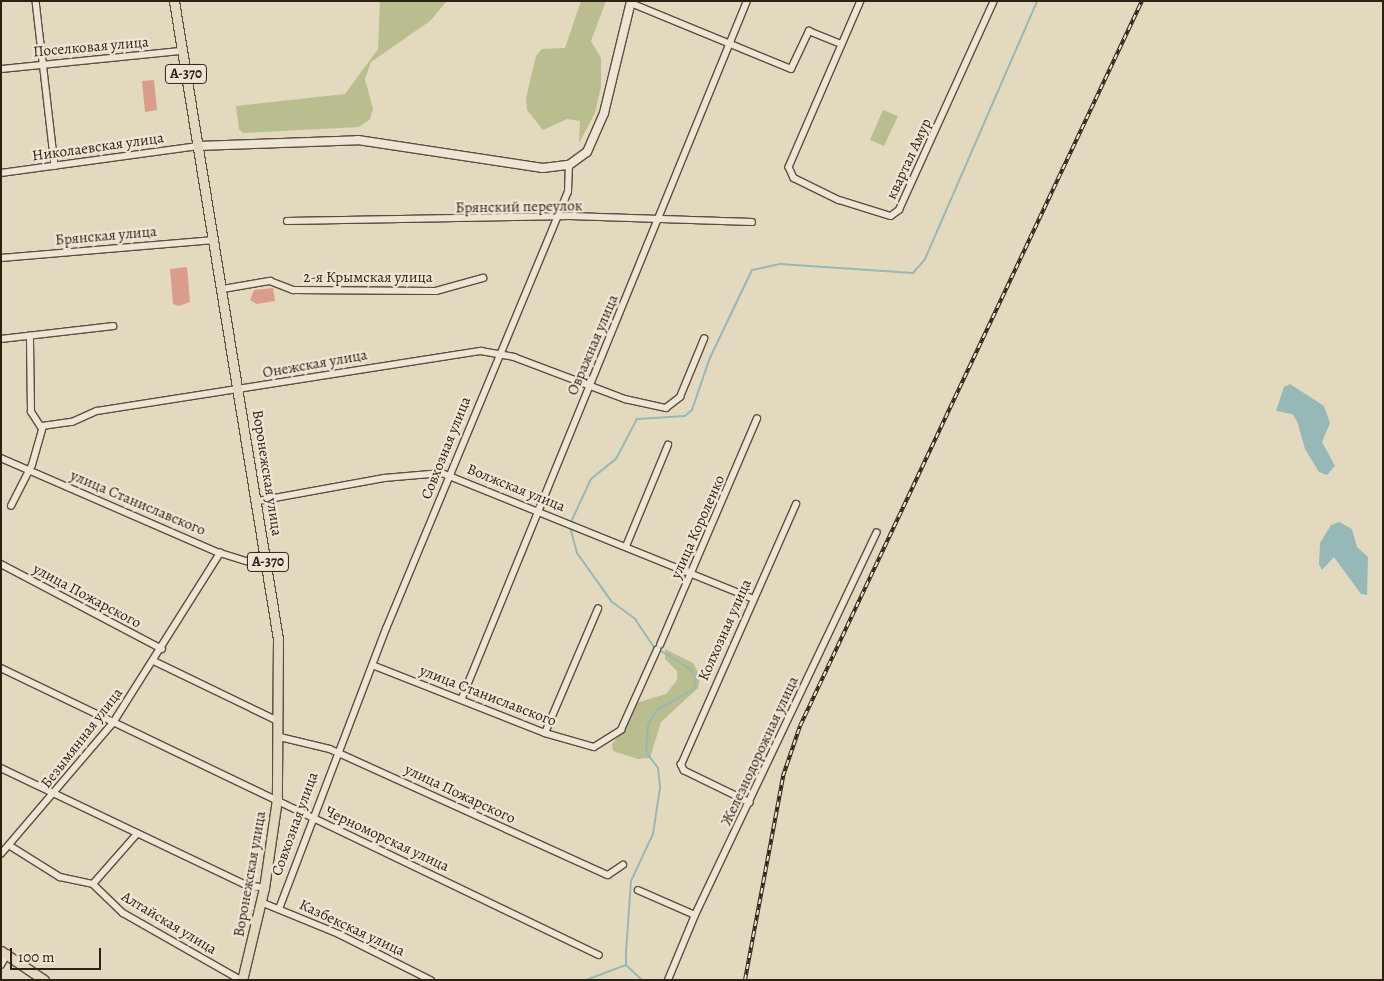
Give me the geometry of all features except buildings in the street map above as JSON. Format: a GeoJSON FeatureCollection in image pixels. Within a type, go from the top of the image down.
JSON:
{"type":"FeatureCollection","features":[{"type":"Feature","properties":{"kind":"main road","name":"Воронежская улица"},"geometry":{"type":"LineString","coordinates":[[174,1],[258,501],[278,639],[281,722],[276,799],[264,888],[241,980]]}},
{"type":"Feature","properties":{"kind":"main road"},"geometry":{"type":"LineString","coordinates":[[198,146],[358,140],[544,168],[570,165],[588,152],[604,113],[631,2]]}},
{"type":"Feature","properties":{"kind":"main road"},"geometry":{"type":"LineString","coordinates":[[4,952],[46,980]]}},
{"type":"Feature","properties":{"kind":"street"},"geometry":{"type":"LineString","coordinates":[[36,1],[55,166]]}},
{"type":"Feature","properties":{"kind":"street","name":"Овражная улица"},"geometry":{"type":"LineString","coordinates":[[462,698],[540,512],[656,219],[747,1]]}},
{"type":"Feature","properties":{"kind":"street","name":"квартал Амур"},"geometry":{"type":"LineString","coordinates":[[861,1],[790,160],[791,173],[838,200],[894,215],[994,1]]}},
{"type":"Feature","properties":{"kind":"street"},"geometry":{"type":"LineString","coordinates":[[631,2],[791,69],[809,31],[842,44]]}},
{"type":"Feature","properties":{"kind":"street","name":"Поселковая улица"},"geometry":{"type":"LineString","coordinates":[[1,69],[182,51]]}},
{"type":"Feature","properties":{"kind":"street","name":"Николаевская улица"},"geometry":{"type":"LineString","coordinates":[[1,173],[198,146]]}},
{"type":"Feature","properties":{"kind":"street","name":"Совхозная улица"},"geometry":{"type":"LineString","coordinates":[[279,908],[311,817],[375,666],[448,474],[568,192],[570,165]]}},
{"type":"Feature","properties":{"kind":"street","name":"Брянский переулок"},"geometry":{"type":"LineString","coordinates":[[287,221],[557,216],[752,222]]}},
{"type":"Feature","properties":{"kind":"street","name":"Брянская улица"},"geometry":{"type":"LineString","coordinates":[[1,258],[214,240]]}},
{"type":"Feature","properties":{"kind":"street","name":"2-я Крымская улица"},"geometry":{"type":"LineString","coordinates":[[222,289],[270,281],[293,290],[436,291],[483,278]]}},
{"type":"Feature","properties":{"kind":"street"},"geometry":{"type":"LineString","coordinates":[[1,339],[113,326]]}},
{"type":"Feature","properties":{"kind":"street"},"geometry":{"type":"LineString","coordinates":[[11,506],[30,470],[42,426],[31,412],[30,336]]}},
{"type":"Feature","properties":{"kind":"street","name":"Онежская улица"},"geometry":{"type":"LineString","coordinates":[[42,426],[72,422],[97,411],[240,391],[466,352],[499,353],[639,404],[672,407],[704,339]]}},
{"type":"Feature","properties":{"kind":"street","name":"улица Короленко"},"geometry":{"type":"LineString","coordinates":[[594,747],[621,730],[757,419]]}},
{"type":"Feature","properties":{"kind":"street"},"geometry":{"type":"LineString","coordinates":[[627,544],[668,445]]}},
{"type":"Feature","properties":{"kind":"street","name":"улица Станиславского"},"geometry":{"type":"LineString","coordinates":[[1,458],[220,553],[247,561],[267,559]]}},
{"type":"Feature","properties":{"kind":"street","name":"Волжская улица"},"geometry":{"type":"LineString","coordinates":[[258,501],[384,478],[448,474],[540,512],[627,544],[752,598]]}},
{"type":"Feature","properties":{"kind":"street","name":"Колхозная улица"},"geometry":{"type":"LineString","coordinates":[[750,803],[681,769],[752,598],[796,504]]}},
{"type":"Feature","properties":{"kind":"street","name":"Железнодорожная улица"},"geometry":{"type":"LineString","coordinates":[[668,980],[694,915],[750,803],[876,533]]}},
{"type":"Feature","properties":{"kind":"street","name":"Безымянная улица"},"geometry":{"type":"LineString","coordinates":[[1,854],[113,723],[154,661],[220,553]]}},
{"type":"Feature","properties":{"kind":"street","name":"улица Пожарского"},"geometry":{"type":"LineString","coordinates":[[1,564],[162,648]]}},
{"type":"Feature","properties":{"kind":"street"},"geometry":{"type":"LineString","coordinates":[[546,733],[598,609]]}},
{"type":"Feature","properties":{"kind":"street"},"geometry":{"type":"LineString","coordinates":[[154,661],[281,722]]}},
{"type":"Feature","properties":{"kind":"street","name":"улица Станиславского"},"geometry":{"type":"LineString","coordinates":[[375,666],[462,698],[546,733],[594,747]]}},
{"type":"Feature","properties":{"kind":"street","name":"Черноморская улица"},"geometry":{"type":"LineString","coordinates":[[1,668],[599,955]]}},
{"type":"Feature","properties":{"kind":"street","name":"улица Пожарского"},"geometry":{"type":"LineString","coordinates":[[280,737],[337,752],[608,876],[615,875],[623,864]]}},
{"type":"Feature","properties":{"kind":"street"},"geometry":{"type":"LineString","coordinates":[[1,768],[244,884],[264,888]]}},
{"type":"Feature","properties":{"kind":"street"},"geometry":{"type":"LineString","coordinates":[[9,845],[60,877],[93,884],[137,834]]}},
{"type":"Feature","properties":{"kind":"street","name":"Алтайская улица"},"geometry":{"type":"LineString","coordinates":[[93,884],[123,913],[241,980]]}},
{"type":"Feature","properties":{"kind":"street"},"geometry":{"type":"LineString","coordinates":[[638,890],[694,915]]}},
{"type":"Feature","properties":{"kind":"street","name":"Казбекская улица"},"geometry":{"type":"LineString","coordinates":[[261,902],[279,908],[431,980]]}},
{"type":"Feature","properties":{"kind":"street"},"geometry":{"type":"LineString","coordinates":[[1,965],[4,952]]}},
{"type":"Feature","properties":{"kind":"green space"},"geometry":{"type":"Polygon","coordinates":[[[380,1],[447,1],[430,21],[371,62],[365,79],[373,109],[370,119],[359,127],[243,133],[239,129],[236,106],[345,94],[378,49],[380,1]]]}},
{"type":"Feature","properties":{"kind":"green space"},"geometry":{"type":"Polygon","coordinates":[[[581,1],[606,1],[591,41],[601,58],[601,87],[595,113],[579,143],[580,121],[567,119],[543,130],[527,110],[526,98],[536,56],[542,49],[565,48],[581,1]]]}},
{"type":"Feature","properties":{"kind":"green space"},"geometry":{"type":"Polygon","coordinates":[[[883,110],[898,116],[884,146],[870,140],[883,110]]]}},
{"type":"Feature","properties":{"kind":"green space"},"geometry":{"type":"Polygon","coordinates":[[[665,649],[693,663],[700,676],[698,688],[661,722],[650,758],[638,759],[613,751],[612,744],[625,728],[636,703],[666,694],[677,680],[677,671],[665,659],[665,649]]]}},
{"type":"Feature","properties":{"kind":"water"},"geometry":{"type":"Polygon","coordinates":[[[1290,384],[1324,406],[1330,423],[1322,442],[1335,466],[1327,475],[1319,472],[1305,449],[1297,421],[1292,414],[1276,411],[1284,387],[1290,384]]]}},
{"type":"Feature","properties":{"kind":"water"},"geometry":{"type":"Polygon","coordinates":[[[1339,522],[1352,529],[1357,547],[1368,557],[1367,595],[1361,594],[1334,557],[1322,570],[1319,564],[1320,543],[1331,525],[1339,522]]]}},
{"type":"Feature","properties":{"kind":"waterway"},"geometry":{"type":"LineString","coordinates":[[571,522],[591,479],[616,459],[637,419],[685,416],[692,410],[709,360],[752,270],[780,264],[913,273],[925,259],[1037,1]]}},
{"type":"Feature","properties":{"kind":"waterway"},"geometry":{"type":"LineString","coordinates":[[570,527],[577,553],[612,602],[635,619],[653,646],[690,669],[696,679],[694,689],[657,710],[648,725],[646,752],[658,768],[660,788],[653,834],[631,881],[626,953],[626,965],[642,980]]}},
{"type":"Feature","properties":{"kind":"waterway"},"geometry":{"type":"LineString","coordinates":[[586,980],[626,965]]}},
{"type":"Feature","properties":{"kind":"railway"},"geometry":{"type":"LineString","coordinates":[[745,980],[783,776],[800,726],[1142,1]]}}]}
